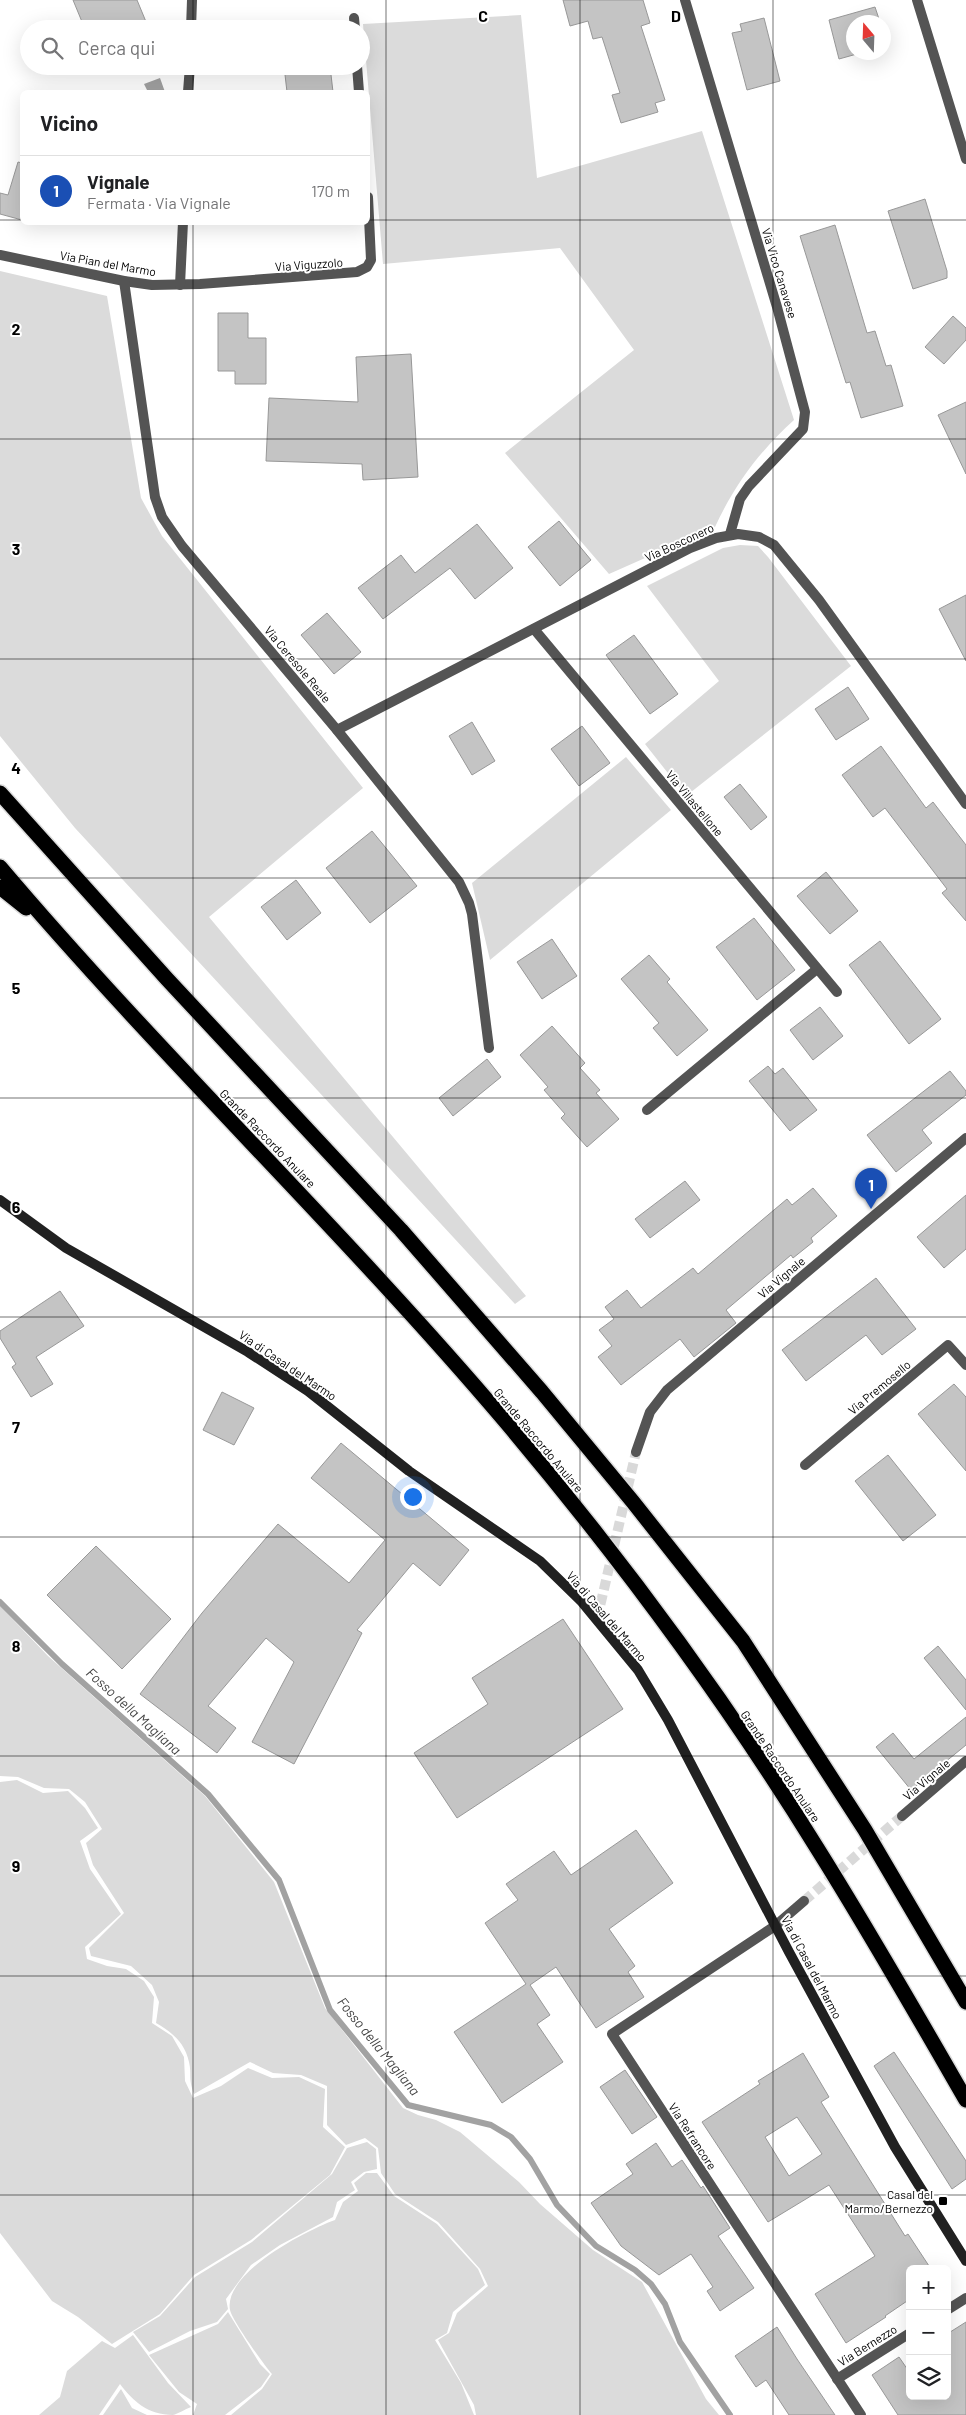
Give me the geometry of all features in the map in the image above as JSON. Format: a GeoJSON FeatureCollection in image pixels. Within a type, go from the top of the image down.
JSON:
{"type":"FeatureCollection","features":[{"type":"Feature","properties":{"kind":"highway"},"geometry":{"type":"LineString","coordinates":[[0,793],[167,979],[401,1230],[542,1392],[639,1510],[742,1641],[865,1830],[966,2002]]}},
{"type":"Feature","properties":{"kind":"highway","name":"Grande Raccordo Anulare"},"geometry":{"type":"LineString","coordinates":[[0,867],[132,1016],[349,1246],[505,1421],[577,1509],[700,1673],[766,1768],[816,1846],[966,2100]]}},
{"type":"Feature","properties":{"kind":"highway"},"geometry":{"type":"LineString","coordinates":[[0,887],[54,930]]}},
{"type":"Feature","properties":{"kind":"main road","name":"Via di Casal del Marmo"},"geometry":{"type":"LineString","coordinates":[[0,1200],[66,1248],[248,1352],[308,1391],[409,1471],[463,1510],[526,1550],[564,1583],[643,1677],[668,1720],[775,1926],[895,2147],[966,2261]]}},
{"type":"Feature","properties":{"kind":"street"},"geometry":{"type":"LineString","coordinates":[[191,20],[192,0]]}},
{"type":"Feature","properties":{"kind":"street","name":"Via Vico Canavese"},"geometry":{"type":"LineString","coordinates":[[685,0],[777,307],[805,412],[803,428],[749,486],[740,499],[730,534]]}},
{"type":"Feature","properties":{"kind":"street"},"geometry":{"type":"LineString","coordinates":[[917,0],[966,159]]}},
{"type":"Feature","properties":{"kind":"street"},"geometry":{"type":"LineString","coordinates":[[188,90],[189,75]]}},
{"type":"Feature","properties":{"kind":"street"},"geometry":{"type":"LineString","coordinates":[[359,75],[360,90]]}},
{"type":"Feature","properties":{"kind":"street"},"geometry":{"type":"LineString","coordinates":[[180,285],[183,225]]}},
{"type":"Feature","properties":{"kind":"street","name":"Via Viguzzolo"},"geometry":{"type":"LineString","coordinates":[[180,285],[343,274],[362,270],[372,260],[370,225]]}},
{"type":"Feature","properties":{"kind":"street","name":"Via Pian del Marmo"},"geometry":{"type":"LineString","coordinates":[[0,255],[124,281],[180,285]]}},
{"type":"Feature","properties":{"kind":"street","name":"Via Ceresole Reale"},"geometry":{"type":"LineString","coordinates":[[124,281],[152,476],[162,517],[182,546],[337,730],[459,882],[472,914],[489,1048]]}},
{"type":"Feature","properties":{"kind":"street","name":"Via Bosconero"},"geometry":{"type":"LineString","coordinates":[[337,730],[690,548],[730,534],[746,534],[759,536],[780,552],[824,608],[966,804]]}},
{"type":"Feature","properties":{"kind":"street","name":"Via Villastellone"},"geometry":{"type":"LineString","coordinates":[[534,629],[837,992]]}},
{"type":"Feature","properties":{"kind":"street"},"geometry":{"type":"LineString","coordinates":[[647,1110],[818,969]]}},
{"type":"Feature","properties":{"kind":"street","name":"Via Vignale"},"geometry":{"type":"LineString","coordinates":[[636,1452],[650,1412],[663,1393],[966,1138]]}},
{"type":"Feature","properties":{"kind":"street","name":"Via Premosello"},"geometry":{"type":"LineString","coordinates":[[805,1465],[948,1345],[966,1365]]}},
{"type":"Feature","properties":{"kind":"street","name":"Via Vignale"},"geometry":{"type":"LineString","coordinates":[[902,1816],[966,1761]]}},
{"type":"Feature","properties":{"kind":"street"},"geometry":{"type":"LineString","coordinates":[[775,1926],[804,1901]]}},
{"type":"Feature","properties":{"kind":"street","name":"Via Refrancore"},"geometry":{"type":"LineString","coordinates":[[775,1926],[612,2034],[860,2415]]}},
{"type":"Feature","properties":{"kind":"street"},"geometry":{"type":"LineString","coordinates":[[951,2307],[966,2298]]}},
{"type":"Feature","properties":{"kind":"street","name":"Via Bernezzo"},"geometry":{"type":"LineString","coordinates":[[837,2379],[906,2336]]}},
{"type":"Feature","properties":{"kind":"shaded area"},"geometry":{"type":"Polygon","coordinates":[[[521,15],[537,178],[702,131],[794,420],[749,469],[715,527],[609,574],[505,453],[634,350],[560,248],[383,264],[367,75],[370,75],[370,24],[521,15]]]}},
{"type":"Feature","properties":{"kind":"shaded area"},"geometry":{"type":"Polygon","coordinates":[[[160,78],[164,90],[147,90],[144,84],[160,78]]]}},
{"type":"Feature","properties":{"kind":"shaded area"},"geometry":{"type":"Polygon","coordinates":[[[0,271],[107,296],[141,498],[162,536],[363,788],[209,917],[526,1296],[515,1304],[75,828],[0,736],[0,271]]]}},
{"type":"Feature","properties":{"kind":"shaded area"},"geometry":{"type":"Polygon","coordinates":[[[740,545],[758,546],[851,666],[686,796],[645,744],[719,681],[647,586],[723,548],[740,545]]]}},
{"type":"Feature","properties":{"kind":"shaded area"},"geometry":{"type":"Polygon","coordinates":[[[626,757],[671,810],[490,960],[472,883],[626,757]]]}},
{"type":"Feature","properties":{"kind":"shaded area"},"geometry":{"type":"Polygon","coordinates":[[[0,1606],[48,1656],[205,1796],[274,1882],[325,2008],[403,2108],[436,2120],[460,2132],[519,2182],[540,2204],[593,2250],[642,2282],[706,2399],[719,2415],[476,2415],[474,2405],[438,2340],[449,2333],[457,2313],[488,2286],[480,2269],[438,2222],[395,2194],[381,2173],[378,2148],[365,2138],[346,2145],[327,2125],[327,2086],[301,2075],[273,2073],[250,2062],[194,2094],[189,2062],[184,2049],[172,2034],[156,2023],[159,2002],[152,1985],[131,1966],[91,1956],[89,1948],[124,1913],[93,1865],[86,1843],[102,1829],[85,1802],[69,1789],[44,1788],[18,1777],[0,1776],[0,1606]]]}},
{"type":"Feature","properties":{"kind":"shaded area"},"geometry":{"type":"Polygon","coordinates":[[[17,1780],[43,1793],[68,1791],[85,1808],[98,1828],[80,1841],[90,1869],[121,1914],[85,1947],[87,1959],[107,1966],[126,1969],[144,1981],[154,1997],[152,2023],[172,2036],[184,2057],[185,2081],[193,2098],[221,2086],[248,2068],[272,2078],[299,2077],[325,2089],[323,2127],[345,2147],[330,2175],[251,2240],[194,2275],[160,2314],[112,2344],[78,2317],[52,2301],[0,2233],[0,1782],[17,1780]]]}},
{"type":"Feature","properties":{"kind":"shaded area"},"geometry":{"type":"Polygon","coordinates":[[[367,2142],[376,2149],[377,2169],[364,2172],[351,2182],[355,2190],[337,2202],[333,2217],[280,2245],[251,2265],[226,2299],[228,2309],[217,2322],[190,2331],[149,2352],[133,2332],[160,2316],[195,2277],[252,2242],[332,2174],[347,2148],[367,2142]]]}},
{"type":"Feature","properties":{"kind":"shaded area"},"geometry":{"type":"Polygon","coordinates":[[[366,2173],[377,2173],[394,2196],[437,2224],[478,2269],[485,2285],[453,2312],[447,2333],[435,2340],[461,2383],[474,2415],[231,2415],[262,2389],[272,2374],[236,2323],[230,2310],[231,2296],[240,2282],[269,2255],[306,2233],[335,2220],[343,2202],[358,2191],[354,2183],[366,2173]]]}},
{"type":"Feature","properties":{"kind":"shaded area"},"geometry":{"type":"Polygon","coordinates":[[[228,2312],[260,2364],[270,2374],[261,2387],[225,2415],[193,2415],[197,2404],[179,2392],[149,2355],[218,2324],[228,2312]]]}},
{"type":"Feature","properties":{"kind":"shaded area"},"geometry":{"type":"Polygon","coordinates":[[[133,2335],[168,2383],[191,2407],[173,2415],[156,2413],[142,2406],[120,2384],[99,2415],[39,2415],[60,2397],[67,2371],[102,2341],[115,2348],[133,2335]]]}},
{"type":"Feature","properties":{"kind":"shaded area"},"geometry":{"type":"Polygon","coordinates":[[[121,2389],[132,2408],[147,2415],[103,2415],[121,2389]]]}},
{"type":"Feature","properties":{"kind":"building"},"geometry":{"type":"Polygon","coordinates":[[[73,0],[137,0],[145,20],[81,20],[73,0]]]}},
{"type":"Feature","properties":{"kind":"building"},"geometry":{"type":"Polygon","coordinates":[[[563,0],[643,0],[650,23],[641,26],[665,100],[655,103],[658,112],[621,123],[612,95],[620,93],[602,37],[593,39],[588,21],[570,26],[563,0]]]}},
{"type":"Feature","properties":{"kind":"building"},"geometry":{"type":"Polygon","coordinates":[[[875,7],[878,15],[847,15],[875,7]]]}},
{"type":"Feature","properties":{"kind":"building"},"geometry":{"type":"Polygon","coordinates":[[[846,15],[846,57],[839,59],[829,20],[846,15]]]}},
{"type":"Feature","properties":{"kind":"building"},"geometry":{"type":"Polygon","coordinates":[[[764,18],[780,81],[747,90],[732,33],[742,31],[740,24],[764,18]]]}},
{"type":"Feature","properties":{"kind":"building"},"geometry":{"type":"Polygon","coordinates":[[[285,75],[331,75],[333,90],[287,90],[285,75]]]}},
{"type":"Feature","properties":{"kind":"building"},"geometry":{"type":"Polygon","coordinates":[[[18,162],[20,162],[20,219],[0,214],[0,193],[8,195],[18,162]]]}},
{"type":"Feature","properties":{"kind":"building"},"geometry":{"type":"Polygon","coordinates":[[[925,199],[947,271],[947,278],[913,289],[888,211],[925,199]]]}},
{"type":"Feature","properties":{"kind":"building"},"geometry":{"type":"Polygon","coordinates":[[[835,225],[867,333],[875,331],[886,366],[891,365],[903,406],[861,418],[850,382],[846,383],[800,236],[835,225]]]}},
{"type":"Feature","properties":{"kind":"building"},"geometry":{"type":"Polygon","coordinates":[[[218,313],[248,313],[248,338],[266,338],[266,384],[235,384],[235,371],[218,371],[218,313]]]}},
{"type":"Feature","properties":{"kind":"building"},"geometry":{"type":"Polygon","coordinates":[[[953,316],[966,328],[966,340],[944,364],[925,347],[953,316]]]}},
{"type":"Feature","properties":{"kind":"building"},"geometry":{"type":"Polygon","coordinates":[[[411,354],[418,477],[363,480],[362,464],[266,461],[269,398],[358,402],[356,357],[411,354]]]}},
{"type":"Feature","properties":{"kind":"building"},"geometry":{"type":"Polygon","coordinates":[[[966,402],[966,474],[938,415],[966,402]]]}},
{"type":"Feature","properties":{"kind":"building"},"geometry":{"type":"Polygon","coordinates":[[[559,521],[591,560],[560,586],[528,547],[559,521]]]}},
{"type":"Feature","properties":{"kind":"building"},"geometry":{"type":"Polygon","coordinates":[[[477,524],[513,568],[475,599],[450,568],[383,619],[358,588],[401,555],[415,573],[477,524]]]}},
{"type":"Feature","properties":{"kind":"building"},"geometry":{"type":"Polygon","coordinates":[[[966,595],[966,661],[939,609],[966,595]]]}},
{"type":"Feature","properties":{"kind":"building"},"geometry":{"type":"Polygon","coordinates":[[[327,613],[361,652],[334,674],[301,635],[327,613]]]}},
{"type":"Feature","properties":{"kind":"building"},"geometry":{"type":"Polygon","coordinates":[[[634,635],[678,694],[650,714],[606,655],[634,635]]]}},
{"type":"Feature","properties":{"kind":"building"},"geometry":{"type":"Polygon","coordinates":[[[848,687],[869,719],[836,740],[815,709],[848,687]]]}},
{"type":"Feature","properties":{"kind":"building"},"geometry":{"type":"Polygon","coordinates":[[[472,722],[495,761],[472,775],[449,736],[472,722]]]}},
{"type":"Feature","properties":{"kind":"building"},"geometry":{"type":"Polygon","coordinates":[[[582,726],[610,763],[579,786],[551,749],[582,726]]]}},
{"type":"Feature","properties":{"kind":"building"},"geometry":{"type":"Polygon","coordinates":[[[881,746],[926,808],[933,802],[966,845],[966,921],[942,893],[947,889],[885,808],[873,817],[842,775],[881,746]]]}},
{"type":"Feature","properties":{"kind":"building"},"geometry":{"type":"Polygon","coordinates":[[[740,784],[767,817],[751,830],[724,797],[740,784]]]}},
{"type":"Feature","properties":{"kind":"building"},"geometry":{"type":"Polygon","coordinates":[[[372,831],[417,886],[370,923],[326,868],[372,831]]]}},
{"type":"Feature","properties":{"kind":"building"},"geometry":{"type":"Polygon","coordinates":[[[826,872],[858,911],[830,934],[797,896],[826,872]]]}},
{"type":"Feature","properties":{"kind":"building"},"geometry":{"type":"Polygon","coordinates":[[[296,880],[321,913],[287,940],[261,907],[296,880]]]}},
{"type":"Feature","properties":{"kind":"building"},"geometry":{"type":"Polygon","coordinates":[[[754,918],[795,970],[757,1000],[716,947],[754,918]]]}},
{"type":"Feature","properties":{"kind":"building"},"geometry":{"type":"Polygon","coordinates":[[[552,939],[577,976],[542,999],[517,962],[552,939]]]}},
{"type":"Feature","properties":{"kind":"building"},"geometry":{"type":"Polygon","coordinates":[[[880,941],[941,1019],[909,1044],[849,965],[880,941]]]}},
{"type":"Feature","properties":{"kind":"building"},"geometry":{"type":"Polygon","coordinates":[[[649,955],[670,979],[667,982],[708,1030],[677,1056],[653,1028],[659,1023],[621,979],[649,955]]]}},
{"type":"Feature","properties":{"kind":"building"},"geometry":{"type":"Polygon","coordinates":[[[820,1007],[843,1036],[813,1060],[790,1030],[820,1007]]]}},
{"type":"Feature","properties":{"kind":"building"},"geometry":{"type":"Polygon","coordinates":[[[552,1026],[585,1063],[580,1068],[600,1090],[596,1093],[619,1119],[587,1147],[561,1118],[565,1114],[544,1090],[548,1087],[520,1055],[552,1026]]]}},
{"type":"Feature","properties":{"kind":"building"},"geometry":{"type":"Polygon","coordinates":[[[487,1059],[501,1077],[453,1116],[439,1098],[487,1059]]]}},
{"type":"Feature","properties":{"kind":"building"},"geometry":{"type":"Polygon","coordinates":[[[768,1066],[775,1074],[783,1068],[817,1110],[790,1131],[749,1081],[768,1066]]]}},
{"type":"Feature","properties":{"kind":"building"},"geometry":{"type":"Polygon","coordinates":[[[950,1071],[966,1091],[966,1095],[922,1130],[932,1143],[896,1172],[867,1135],[950,1071]]]}},
{"type":"Feature","properties":{"kind":"building"},"geometry":{"type":"Polygon","coordinates":[[[685,1181],[700,1200],[650,1238],[635,1219],[685,1181]]]}},
{"type":"Feature","properties":{"kind":"building"},"geometry":{"type":"Polygon","coordinates":[[[813,1188],[837,1216],[811,1238],[813,1242],[793,1258],[791,1255],[726,1310],[736,1323],[694,1357],[680,1339],[621,1385],[598,1357],[612,1346],[599,1330],[614,1319],[605,1307],[627,1290],[641,1308],[693,1268],[698,1274],[787,1199],[792,1205],[813,1188]]]}},
{"type":"Feature","properties":{"kind":"building"},"geometry":{"type":"Polygon","coordinates":[[[966,1195],[966,1249],[944,1268],[917,1237],[966,1195]]]}},
{"type":"Feature","properties":{"kind":"building"},"geometry":{"type":"Polygon","coordinates":[[[876,1278],[916,1329],[882,1355],[866,1335],[806,1381],[782,1350],[876,1278]]]}},
{"type":"Feature","properties":{"kind":"building"},"geometry":{"type":"Polygon","coordinates":[[[60,1291],[84,1326],[36,1357],[53,1384],[31,1397],[12,1367],[16,1364],[0,1338],[0,1331],[60,1291]]]}},
{"type":"Feature","properties":{"kind":"building"},"geometry":{"type":"Polygon","coordinates":[[[954,1384],[966,1397],[966,1471],[918,1414],[954,1384]]]}},
{"type":"Feature","properties":{"kind":"building"},"geometry":{"type":"Polygon","coordinates":[[[222,1392],[254,1408],[234,1445],[203,1430],[222,1392]]]}},
{"type":"Feature","properties":{"kind":"building"},"geometry":{"type":"Polygon","coordinates":[[[341,1443],[469,1550],[440,1586],[413,1563],[357,1630],[362,1633],[294,1764],[252,1742],[294,1662],[266,1638],[208,1706],[236,1728],[217,1753],[140,1694],[202,1613],[278,1524],[349,1583],[385,1540],[311,1478],[341,1443]]]}},
{"type":"Feature","properties":{"kind":"building"},"geometry":{"type":"Polygon","coordinates":[[[888,1455],[936,1515],[903,1541],[855,1481],[888,1455]]]}},
{"type":"Feature","properties":{"kind":"building"},"geometry":{"type":"Polygon","coordinates":[[[96,1546],[171,1619],[122,1669],[47,1595],[96,1546]]]}},
{"type":"Feature","properties":{"kind":"building"},"geometry":{"type":"Polygon","coordinates":[[[563,1619],[623,1709],[457,1818],[414,1753],[488,1704],[472,1678],[563,1619]]]}},
{"type":"Feature","properties":{"kind":"building"},"geometry":{"type":"Polygon","coordinates":[[[938,1646],[966,1680],[966,1710],[924,1658],[938,1646]]]}},
{"type":"Feature","properties":{"kind":"building"},"geometry":{"type":"Polygon","coordinates":[[[966,1717],[966,1745],[911,1790],[876,1747],[893,1733],[914,1759],[966,1717]]]}},
{"type":"Feature","properties":{"kind":"building"},"geometry":{"type":"Polygon","coordinates":[[[636,1830],[673,1883],[609,1929],[635,1966],[628,1972],[644,1997],[596,2028],[556,1967],[530,1985],[550,2015],[537,2024],[563,2062],[502,2103],[454,2032],[526,1984],[485,1923],[518,1900],[506,1884],[554,1851],[571,1875],[636,1830]]]}},
{"type":"Feature","properties":{"kind":"building"},"geometry":{"type":"Polygon","coordinates":[[[894,2052],[966,2161],[966,2179],[952,2189],[874,2066],[894,2052]]]}},
{"type":"Feature","properties":{"kind":"building"},"geometry":{"type":"Polygon","coordinates":[[[803,2053],[829,2097],[821,2102],[905,2236],[908,2234],[928,2265],[906,2265],[906,2302],[846,2343],[815,2294],[875,2256],[829,2185],[768,2222],[702,2122],[760,2084],[758,2081],[803,2053]],[[797,2117],[765,2137],[789,2176],[822,2154],[797,2117]]]}},
{"type":"Feature","properties":{"kind":"building"},"geometry":{"type":"Polygon","coordinates":[[[625,2070],[657,2117],[632,2134],[600,2087],[625,2070]]]}},
{"type":"Feature","properties":{"kind":"building"},"geometry":{"type":"Polygon","coordinates":[[[656,2143],[672,2167],[682,2160],[701,2188],[703,2186],[730,2228],[718,2236],[754,2288],[720,2311],[707,2291],[713,2287],[691,2254],[659,2275],[621,2246],[591,2203],[633,2174],[626,2164],[656,2143]]]}},
{"type":"Feature","properties":{"kind":"building"},"geometry":{"type":"Polygon","coordinates":[[[966,2322],[966,2415],[898,2415],[872,2375],[899,2357],[906,2367],[906,2400],[951,2400],[951,2331],[966,2322]]]}},
{"type":"Feature","properties":{"kind":"building"},"geometry":{"type":"Polygon","coordinates":[[[777,2327],[835,2415],[789,2415],[766,2380],[756,2387],[735,2356],[777,2327]]]}},
{"type":"Feature","properties":{"kind":"waterway","name":"Fosso della Magliana"},"geometry":{"type":"LineString","coordinates":[[0,1602],[62,1664],[208,1794],[279,1880],[330,2010],[408,2105],[491,2125],[511,2137],[530,2159],[557,2205],[596,2246],[635,2270],[651,2284],[665,2304],[680,2342],[730,2415]]}},
{"type":"Feature","properties":{"kind":"tunnel"},"geometry":{"type":"LineString","coordinates":[[597,1619],[636,1452]]}},
{"type":"Feature","properties":{"kind":"tunnel"},"geometry":{"type":"LineString","coordinates":[[804,1901],[902,1816]]}},
{"type":"Feature","properties":{"kind":"place","name":"Vignale"},"geometry":{"type":"Point","coordinates":[871,1209]}},
{"type":"Feature","properties":{"kind":"place","name":"Casal del Marmo/Bernezzo"},"geometry":{"type":"Point","coordinates":[943,2201]}}]}
